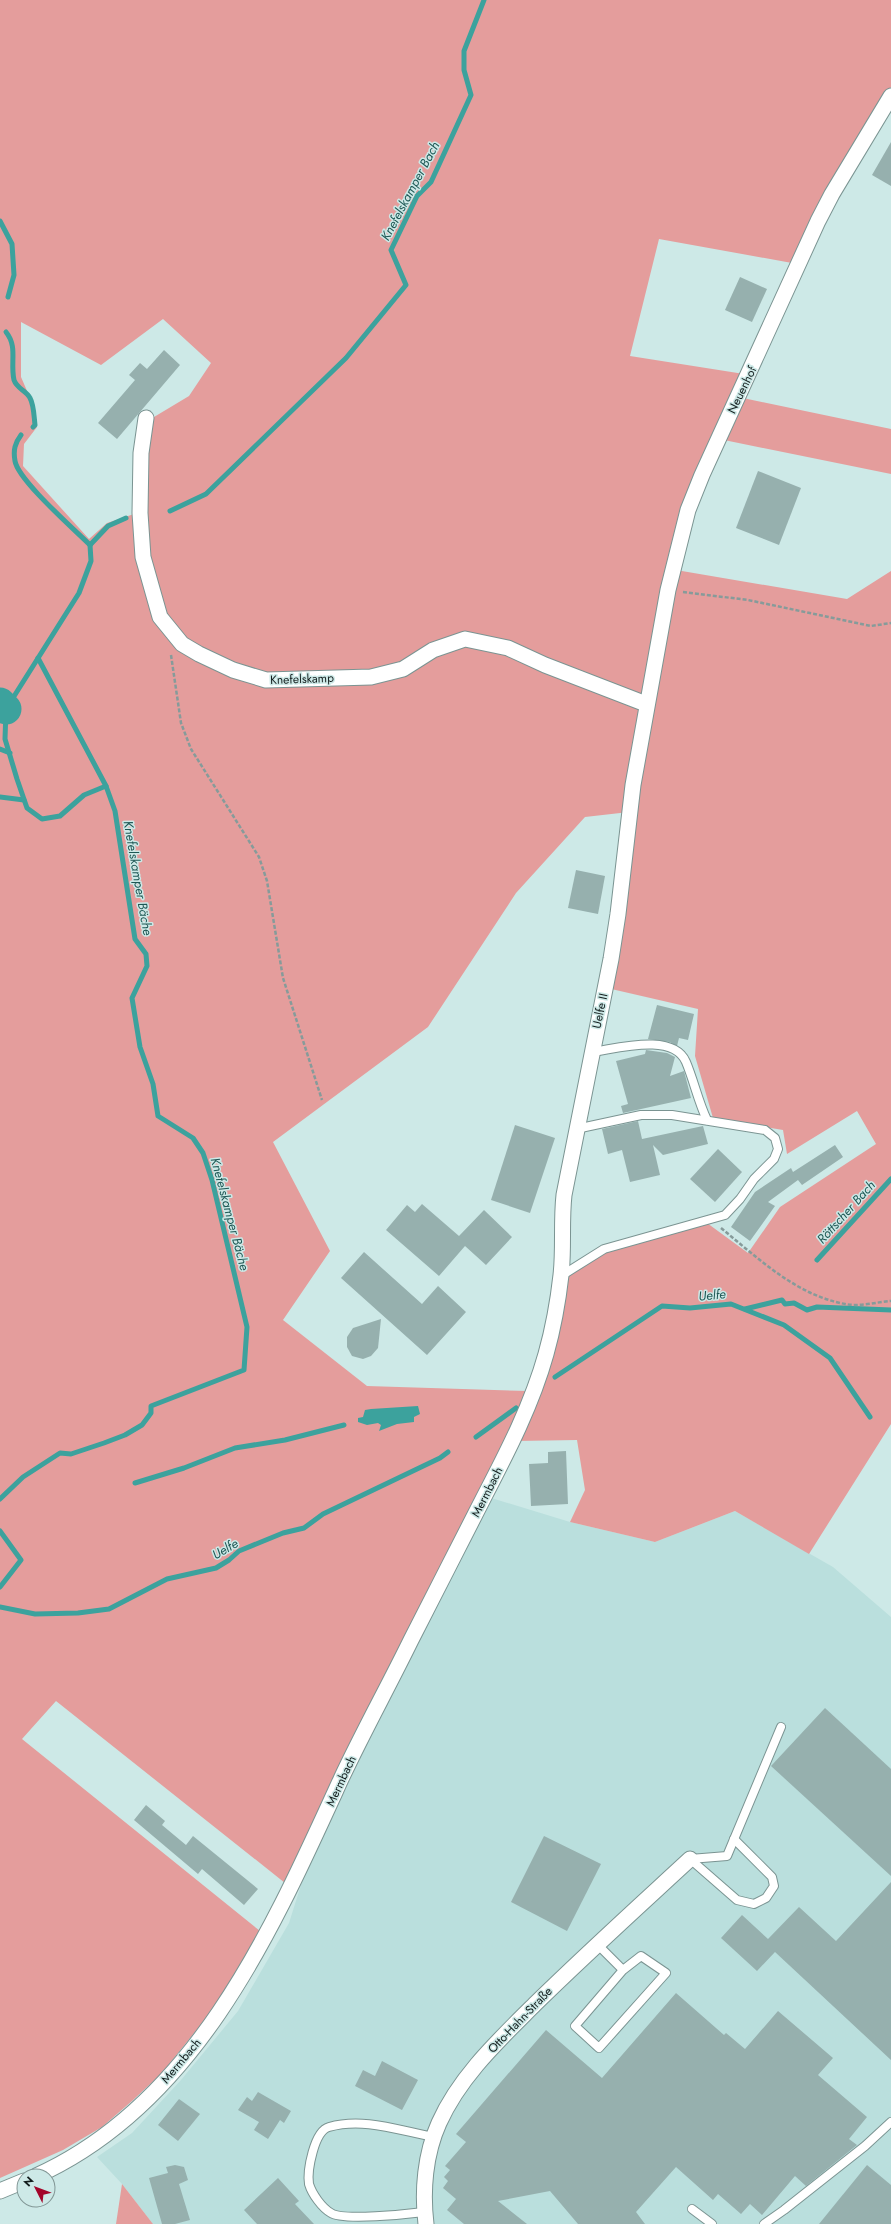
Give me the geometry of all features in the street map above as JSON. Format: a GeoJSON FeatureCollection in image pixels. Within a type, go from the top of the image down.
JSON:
{"type":"FeatureCollection","features":[{"type":"Feature","properties":{"kind":"street","name":"Neuenhof"},"geometry":{"type":"LineString","coordinates":[[646,704],[668,590],[688,510],[720,435],[832,194],[891,96]]}},
{"type":"Feature","properties":{"kind":"street","name":"Knefelskamp"},"geometry":{"type":"LineString","coordinates":[[146,418],[141,453],[140,513],[143,557],[156,610],[165,626],[182,644],[199,654],[233,670],[266,680],[371,677],[389,674],[403,669],[438,648],[465,638],[508,648],[545,665],[646,704]]}},
{"type":"Feature","properties":{"kind":"street","name":"Uelfe II"},"geometry":{"type":"LineString","coordinates":[[554,1318],[561,1276],[561,1217],[576,1129],[618,914],[633,785],[646,704]]}},
{"type":"Feature","properties":{"kind":"street","name":"Mermbach"},"geometry":{"type":"LineString","coordinates":[[53,2168],[66,2162],[92,2145],[141,2107],[202,2035],[247,1967],[276,1916],[343,1775],[504,1459],[537,1382],[546,1354],[554,1318]]}},
{"type":"Feature","properties":{"kind":"street","name":"Otto-Hahn-Straße"},"geometry":{"type":"LineString","coordinates":[[425,2218],[424,2180],[438,2124],[452,2098],[473,2069],[506,2032],[596,1944],[690,1860]]}},
{"type":"Feature","properties":{"kind":"street"},"geometry":{"type":"LineString","coordinates":[[0,2191],[16,2184]]}},
{"type":"Feature","properties":{"kind":"lane"},"geometry":{"type":"LineString","coordinates":[[591,1052],[652,1044],[667,1046],[678,1051],[685,1060],[700,1105],[707,1120]]}},
{"type":"Feature","properties":{"kind":"lane"},"geometry":{"type":"LineString","coordinates":[[561,1276],[604,1250],[725,1215],[732,1210],[754,1179],[774,1159],[778,1149],[775,1138],[765,1130],[672,1115],[641,1115],[576,1129]]}},
{"type":"Feature","properties":{"kind":"lane"},"geometry":{"type":"LineString","coordinates":[[690,1860],[727,1856],[781,1727]]}},
{"type":"Feature","properties":{"kind":"lane"},"geometry":{"type":"LineString","coordinates":[[690,1860],[737,1900],[754,1904],[766,1898],[774,1886],[772,1877],[734,1839]]}},
{"type":"Feature","properties":{"kind":"lane"},"geometry":{"type":"LineString","coordinates":[[596,1944],[623,1970]]}},
{"type":"Feature","properties":{"kind":"lane"},"geometry":{"type":"LineString","coordinates":[[641,1956],[666,1973],[599,2048],[574,2026],[623,1970],[641,1956]]}},
{"type":"Feature","properties":{"kind":"lane"},"geometry":{"type":"LineString","coordinates":[[764,2224],[865,2146],[891,2122]]}},
{"type":"Feature","properties":{"kind":"lane"},"geometry":{"type":"LineString","coordinates":[[425,2218],[355,2217],[332,2214],[318,2201],[310,2184],[311,2155],[318,2138],[328,2127],[343,2124],[370,2123],[434,2137]]}},
{"type":"Feature","properties":{"kind":"lane"},"geometry":{"type":"LineString","coordinates":[[692,2209],[712,2224]]}},
{"type":"Feature","properties":{"kind":"path"},"geometry":{"type":"LineString","coordinates":[[668,590],[748,600],[871,626],[891,623]]}},
{"type":"Feature","properties":{"kind":"path"},"geometry":{"type":"LineString","coordinates":[[174,635],[171,650],[172,666],[181,723],[191,749],[259,857],[266,881],[283,978],[322,1100]]}},
{"type":"Feature","properties":{"kind":"path"},"geometry":{"type":"LineString","coordinates":[[708,1219],[783,1278],[805,1292],[847,1305],[891,1301]]}},
{"type":"Feature","properties":{"kind":"shaded area"},"geometry":{"type":"Polygon","coordinates":[[[0,0],[891,0],[891,87],[829,191],[792,263],[659,239],[630,356],[744,374],[694,484],[686,506],[672,552],[664,588],[644,698],[548,664],[499,642],[478,637],[456,637],[446,640],[408,663],[388,672],[359,676],[309,676],[281,679],[270,679],[254,676],[206,656],[191,648],[183,642],[166,622],[155,597],[148,568],[144,537],[143,506],[146,445],[149,420],[189,396],[211,363],[163,319],[101,365],[21,322],[21,377],[34,407],[37,427],[24,444],[23,466],[89,539],[107,523],[137,513],[142,556],[154,611],[165,629],[181,647],[232,673],[255,681],[267,682],[389,677],[405,670],[440,648],[461,642],[474,642],[486,644],[509,652],[544,668],[644,706],[630,786],[629,812],[585,817],[516,893],[428,1027],[273,1142],[330,1251],[283,1320],[367,1386],[528,1391],[476,1505],[285,1883],[56,1701],[22,1739],[260,1931],[215,2007],[162,2073],[102,2127],[63,2150],[22,2168],[16,2168],[16,2171],[0,2178],[0,0]]]}},
{"type":"Feature","properties":{"kind":"shaded area"},"geometry":{"type":"Polygon","coordinates":[[[743,398],[891,429],[891,474],[724,440],[743,398]]]}},
{"type":"Feature","properties":{"kind":"shaded area"},"geometry":{"type":"Polygon","coordinates":[[[676,570],[847,599],[891,571],[891,1424],[809,1554],[735,1511],[655,1542],[570,1522],[585,1490],[577,1440],[515,1441],[564,1278],[606,1252],[707,1223],[748,1253],[780,1207],[876,1144],[857,1111],[787,1154],[783,1130],[713,1118],[695,1056],[698,1009],[607,988],[676,570]]]}},
{"type":"Feature","properties":{"kind":"shaded area"},"geometry":{"type":"Polygon","coordinates":[[[488,1497],[570,1522],[655,1542],[735,1511],[833,1567],[891,1617],[891,2224],[153,2224],[122,2184],[97,2157],[132,2133],[181,2080],[238,2011],[289,1923],[312,1850],[488,1497]]]}},
{"type":"Feature","properties":{"kind":"shaded area"},"geometry":{"type":"Polygon","coordinates":[[[122,2184],[153,2224],[116,2224],[122,2184]]]}},
{"type":"Feature","properties":{"kind":"water"},"geometry":{"type":"Polygon","coordinates":[[[418,1406],[420,1414],[414,1417],[414,1422],[397,1424],[379,1431],[381,1425],[378,1423],[367,1425],[358,1422],[358,1418],[363,1417],[365,1410],[418,1406]]]}},
{"type":"Feature","properties":{"kind":"building"},"geometry":{"type":"Polygon","coordinates":[[[891,142],[891,186],[872,175],[891,142]]]}},
{"type":"Feature","properties":{"kind":"building"},"geometry":{"type":"Polygon","coordinates":[[[740,277],[767,289],[752,322],[725,310],[740,277]]]}},
{"type":"Feature","properties":{"kind":"building"},"geometry":{"type":"Polygon","coordinates":[[[164,350],[180,365],[117,439],[98,423],[135,380],[129,375],[140,363],[147,369],[164,350]]]}},
{"type":"Feature","properties":{"kind":"building"},"geometry":{"type":"Polygon","coordinates":[[[758,471],[801,488],[779,545],[736,528],[758,471]]]}},
{"type":"Feature","properties":{"kind":"building"},"geometry":{"type":"Polygon","coordinates":[[[576,870],[605,876],[598,914],[568,908],[576,870]]]}},
{"type":"Feature","properties":{"kind":"building"},"geometry":{"type":"Polygon","coordinates":[[[657,1005],[694,1014],[688,1040],[679,1038],[677,1046],[670,1042],[648,1039],[657,1005]]]}},
{"type":"Feature","properties":{"kind":"building"},"geometry":{"type":"Polygon","coordinates":[[[646,1050],[667,1053],[675,1057],[670,1076],[684,1071],[691,1098],[623,1113],[621,1106],[628,1104],[616,1061],[645,1054],[646,1050]]]}},
{"type":"Feature","properties":{"kind":"building"},"geometry":{"type":"Polygon","coordinates":[[[638,1121],[642,1139],[703,1126],[708,1144],[663,1155],[653,1145],[660,1175],[630,1182],[622,1150],[608,1154],[602,1129],[638,1121]]]}},
{"type":"Feature","properties":{"kind":"building"},"geometry":{"type":"Polygon","coordinates":[[[515,1125],[555,1138],[530,1213],[491,1200],[515,1125]]]}},
{"type":"Feature","properties":{"kind":"building"},"geometry":{"type":"Polygon","coordinates":[[[835,1145],[843,1157],[802,1185],[798,1180],[768,1202],[775,1206],[750,1241],[731,1227],[755,1192],[791,1168],[793,1172],[835,1145]]]}},
{"type":"Feature","properties":{"kind":"building"},"geometry":{"type":"Polygon","coordinates":[[[718,1149],[742,1172],[715,1202],[690,1179],[718,1149]]]}},
{"type":"Feature","properties":{"kind":"building"},"geometry":{"type":"Polygon","coordinates":[[[422,1204],[459,1236],[484,1210],[512,1237],[486,1265],[465,1246],[439,1276],[386,1230],[407,1205],[415,1212],[422,1204]]]}},
{"type":"Feature","properties":{"kind":"building"},"geometry":{"type":"Polygon","coordinates":[[[364,1252],[422,1304],[438,1286],[466,1312],[427,1355],[341,1278],[364,1252]]]}},
{"type":"Feature","properties":{"kind":"building"},"geometry":{"type":"Polygon","coordinates":[[[381,1319],[378,1348],[371,1356],[363,1359],[352,1356],[347,1347],[347,1337],[353,1328],[381,1319]]]}},
{"type":"Feature","properties":{"kind":"building"},"geometry":{"type":"Polygon","coordinates":[[[566,1451],[568,1504],[531,1506],[529,1464],[548,1463],[548,1452],[566,1451]]]}},
{"type":"Feature","properties":{"kind":"building"},"geometry":{"type":"Polygon","coordinates":[[[825,1708],[891,1769],[891,1876],[771,1766],[825,1708]]]}},
{"type":"Feature","properties":{"kind":"building"},"geometry":{"type":"Polygon","coordinates":[[[146,1805],[165,1821],[162,1825],[186,1845],[193,1836],[258,1889],[244,1905],[202,1869],[198,1874],[134,1820],[146,1805]]]}},
{"type":"Feature","properties":{"kind":"building"},"geometry":{"type":"Polygon","coordinates":[[[544,1836],[601,1864],[567,1931],[511,1902],[544,1836]]]}},
{"type":"Feature","properties":{"kind":"building"},"geometry":{"type":"Polygon","coordinates":[[[891,1882],[891,2060],[775,1952],[757,1971],[721,1938],[742,1915],[768,1939],[799,1907],[836,1941],[891,1882]]]}},
{"type":"Feature","properties":{"kind":"building"},"geometry":{"type":"Polygon","coordinates":[[[676,1993],[724,2035],[726,2033],[745,2049],[778,2011],[833,2058],[818,2075],[867,2117],[849,2139],[857,2145],[806,2186],[795,2176],[762,2215],[750,2204],[741,2214],[718,2194],[713,2200],[676,2167],[636,2212],[645,2224],[578,2224],[550,2191],[498,2201],[527,2224],[464,2224],[447,2210],[456,2199],[443,2188],[448,2181],[444,2177],[450,2170],[445,2166],[466,2142],[456,2134],[546,2030],[602,2078],[676,1993]]]}},
{"type":"Feature","properties":{"kind":"building"},"geometry":{"type":"Polygon","coordinates":[[[382,2061],[418,2080],[402,2110],[355,2086],[363,2070],[375,2076],[382,2061]]]}},
{"type":"Feature","properties":{"kind":"building"},"geometry":{"type":"Polygon","coordinates":[[[258,2092],[291,2111],[284,2123],[280,2120],[268,2139],[254,2130],[259,2122],[238,2110],[247,2097],[252,2101],[258,2092]]]}},
{"type":"Feature","properties":{"kind":"building"},"geometry":{"type":"Polygon","coordinates":[[[179,2099],[200,2114],[178,2141],[158,2125],[179,2099]]]}},
{"type":"Feature","properties":{"kind":"building"},"geometry":{"type":"Polygon","coordinates":[[[175,2165],[184,2167],[188,2180],[179,2184],[190,2220],[175,2224],[162,2224],[149,2178],[168,2173],[166,2167],[175,2165]]]}},
{"type":"Feature","properties":{"kind":"building"},"geometry":{"type":"Polygon","coordinates":[[[867,2165],[891,2185],[891,2224],[819,2224],[867,2165]]]}},
{"type":"Feature","properties":{"kind":"building"},"geometry":{"type":"Polygon","coordinates":[[[278,2178],[299,2201],[295,2204],[314,2224],[257,2224],[244,2210],[278,2178]]]}},
{"type":"Feature","properties":{"kind":"waterway","name":"Knefelskamper Bach"},"geometry":{"type":"LineString","coordinates":[[170,511],[206,494],[346,358],[406,285],[391,250],[417,196],[431,182],[471,95],[464,70],[464,51],[484,0]]}},
{"type":"Feature","properties":{"kind":"waterway"},"geometry":{"type":"LineString","coordinates":[[0,221],[12,244],[14,275],[8,297]]}},
{"type":"Feature","properties":{"kind":"waterway"},"geometry":{"type":"LineString","coordinates":[[6,332],[12,343],[14,380],[15,383],[28,395],[31,401],[34,411],[35,425],[33,427]]}},
{"type":"Feature","properties":{"kind":"waterway"},"geometry":{"type":"LineString","coordinates":[[21,435],[14,450],[15,461],[18,469],[36,492],[90,545]]}},
{"type":"Feature","properties":{"kind":"waterway","name":"Knefelskamper Bach"},"geometry":{"type":"LineString","coordinates":[[90,545],[108,526],[126,518]]}},
{"type":"Feature","properties":{"kind":"waterway","name":"Knefelskamper Bäche"},"geometry":{"type":"LineString","coordinates":[[0,1499],[23,1477],[60,1453],[71,1454],[125,1435],[142,1425],[151,1413],[151,1406],[244,1370],[247,1327],[212,1180],[203,1153],[193,1138],[158,1116],[153,1084],[140,1047],[132,998],[147,966],[146,954],[135,939],[115,811],[106,786],[84,795],[60,816],[42,819],[27,808],[5,739],[6,709],[79,593],[91,561],[90,545]]}},
{"type":"Feature","properties":{"kind":"waterway"},"geometry":{"type":"LineString","coordinates":[[38,658],[106,786]]}},
{"type":"Feature","properties":{"kind":"waterway"},"geometry":{"type":"LineString","coordinates":[[0,703],[6,709]]}},
{"type":"Feature","properties":{"kind":"waterway","name":"Knefelskamper Bäche"},"geometry":{"type":"LineString","coordinates":[[0,749],[10,753]]}},
{"type":"Feature","properties":{"kind":"waterway"},"geometry":{"type":"LineString","coordinates":[[0,797],[24,800]]}},
{"type":"Feature","properties":{"kind":"waterway","name":"Röttscher Bach"},"geometry":{"type":"LineString","coordinates":[[817,1260],[891,1179]]}},
{"type":"Feature","properties":{"kind":"waterway"},"geometry":{"type":"LineString","coordinates":[[745,1309],[782,1300],[785,1304],[794,1303],[807,1310],[817,1307],[891,1310]]}},
{"type":"Feature","properties":{"kind":"waterway","name":"Uelfe"},"geometry":{"type":"LineString","coordinates":[[555,1377],[662,1306],[690,1308],[731,1304],[784,1325],[830,1358],[870,1417]]}},
{"type":"Feature","properties":{"kind":"waterway","name":"Uelfe"},"geometry":{"type":"LineString","coordinates":[[476,1437],[516,1408]]}},
{"type":"Feature","properties":{"kind":"waterway","name":"Knefelskamper Bäche"},"geometry":{"type":"LineString","coordinates":[[135,1483],[184,1468],[235,1448],[285,1440],[344,1425]]}},
{"type":"Feature","properties":{"kind":"waterway","name":"Uelfe"},"geometry":{"type":"LineString","coordinates":[[0,1607],[35,1614],[78,1613],[109,1609],[167,1579],[216,1568],[229,1560],[239,1551],[283,1533],[304,1528],[323,1514],[440,1458],[448,1452]]}},
{"type":"Feature","properties":{"kind":"waterway","name":"Knefelskamper Bäche"},"geometry":{"type":"LineString","coordinates":[[0,1531],[21,1560],[0,1587]]}}]}
